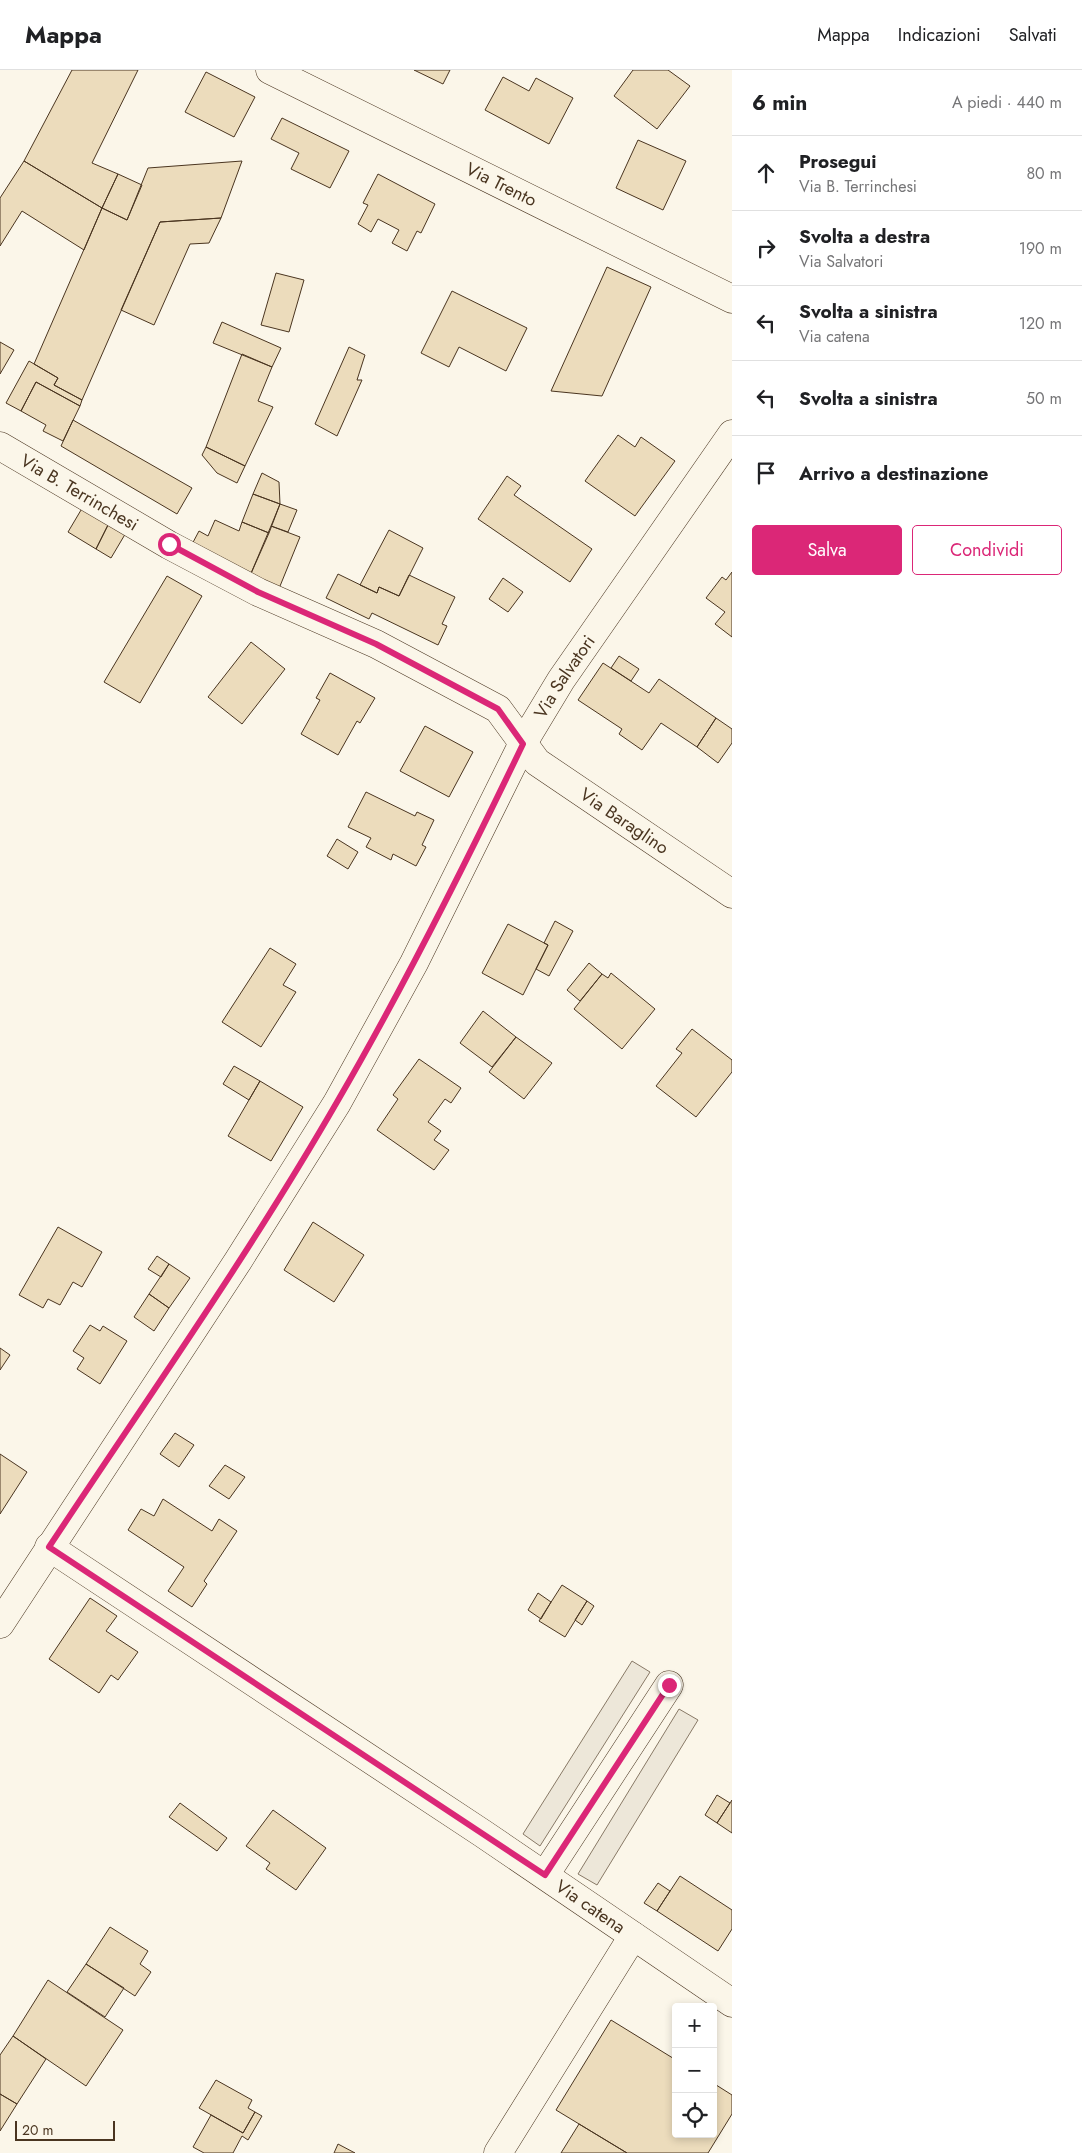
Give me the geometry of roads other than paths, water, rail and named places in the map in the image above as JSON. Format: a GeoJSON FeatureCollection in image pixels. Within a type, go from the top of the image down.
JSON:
{"type":"FeatureCollection","features":[{"type":"Feature","properties":{"kind":"street","name":"Via Trento"},"geometry":{"type":"LineString","coordinates":[[270,70],[732,299]]}},
{"type":"Feature","properties":{"kind":"street","name":"Via Salvatori"},"geometry":{"type":"LineString","coordinates":[[0,1622],[238,1261],[337,1103],[414,963],[523,744],[561,680],[732,434]]}},
{"type":"Feature","properties":{"kind":"street","name":"Via B. Terrinchesi"},"geometry":{"type":"LineString","coordinates":[[0,446],[169,544],[258,592],[376,644],[498,709],[523,744]]}},
{"type":"Feature","properties":{"kind":"street","name":"Via Baraglino"},"geometry":{"type":"LineString","coordinates":[[523,744],[537,762],[732,894]]}},
{"type":"Feature","properties":{"kind":"street","name":"Via catena"},"geometry":{"type":"LineString","coordinates":[[49,1547],[545,1875],[732,2003]]}},
{"type":"Feature","properties":{"kind":"street"},"geometry":{"type":"LineString","coordinates":[[545,1875],[669,1685]]}},
{"type":"Feature","properties":{"kind":"street"},"geometry":{"type":"LineString","coordinates":[[498,2153],[633,1936]]}}]}
